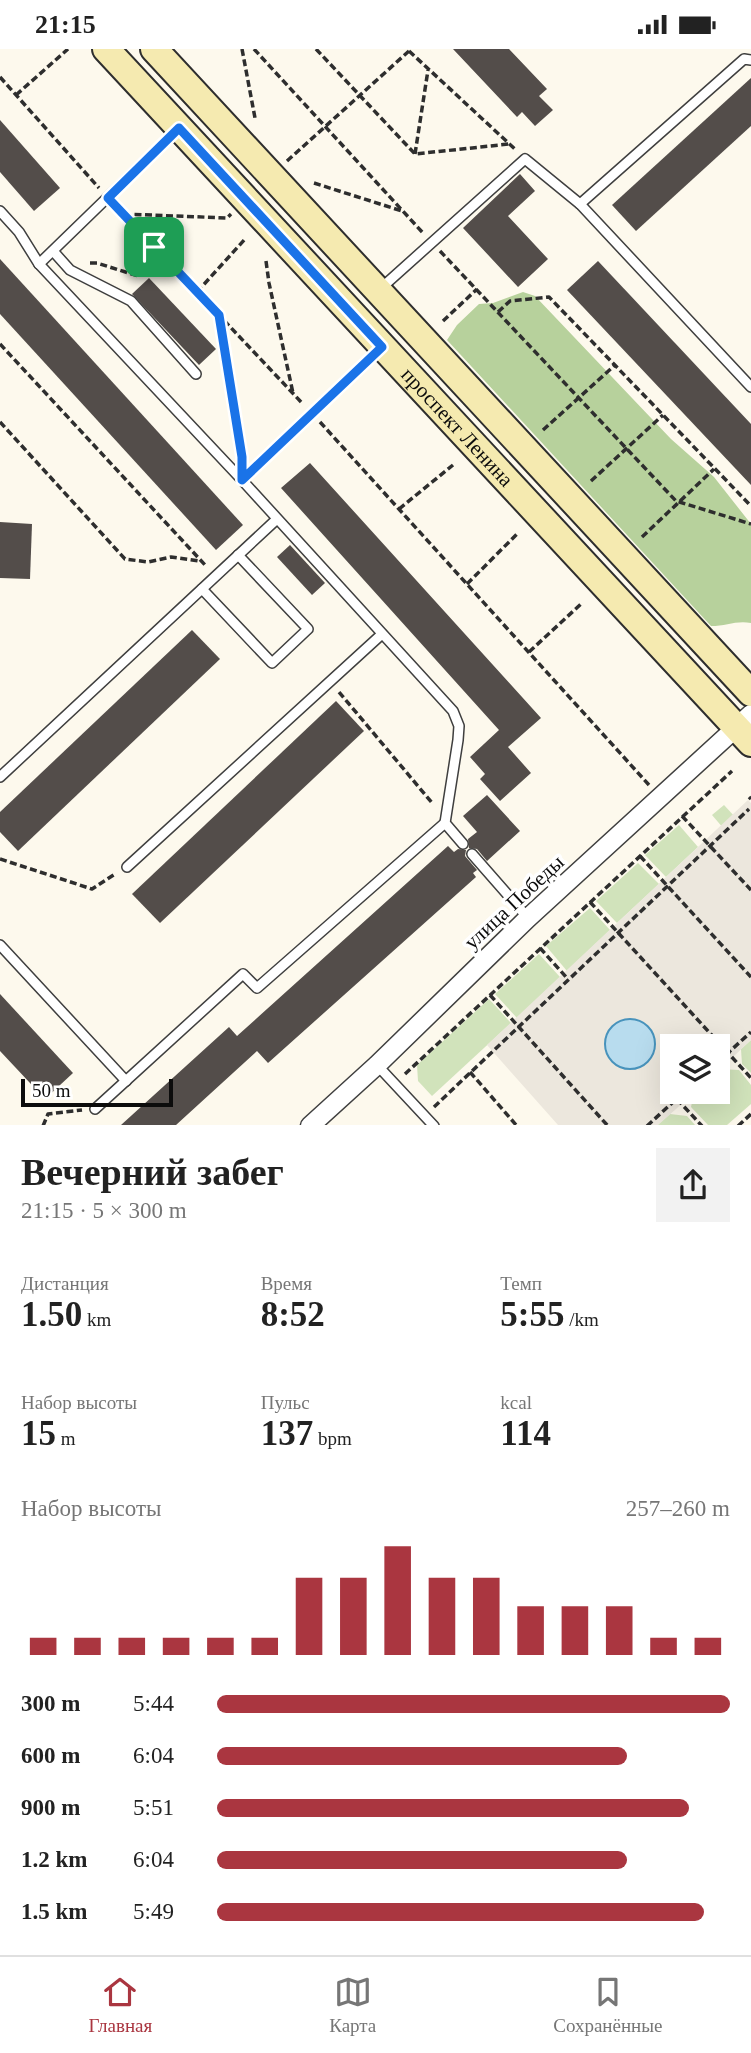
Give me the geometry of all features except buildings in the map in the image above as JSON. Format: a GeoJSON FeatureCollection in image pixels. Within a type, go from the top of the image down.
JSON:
{"type":"FeatureCollection","features":[{"type":"Feature","properties":{"kind":"main road","name":"проспект Ленина"},"geometry":{"type":"LineString","coordinates":[[106,49],[382,347],[746,728]]}},
{"type":"Feature","properties":{"kind":"main road","name":"проспект Ленина"},"geometry":{"type":"LineString","coordinates":[[162,52],[378,291],[751,693]]}},
{"type":"Feature","properties":{"kind":"street","name":"улица Победы"},"geometry":{"type":"LineString","coordinates":[[310,1125],[660,797],[746,728]]}},
{"type":"Feature","properties":{"kind":"lane"},"geometry":{"type":"LineString","coordinates":[[580,204],[744,59],[751,60]]}},
{"type":"Feature","properties":{"kind":"lane"},"geometry":{"type":"LineString","coordinates":[[39,264],[179,128]]}},
{"type":"Feature","properties":{"kind":"lane"},"geometry":{"type":"LineString","coordinates":[[378,291],[525,159],[580,204],[751,387]]}},
{"type":"Feature","properties":{"kind":"lane"},"geometry":{"type":"LineString","coordinates":[[0,211],[19,232],[39,264],[242,480],[453,711],[459,726],[445,821],[257,988],[243,974],[95,1109]]}},
{"type":"Feature","properties":{"kind":"lane"},"geometry":{"type":"LineString","coordinates":[[53,251],[70,269],[131,301],[196,374]]}},
{"type":"Feature","properties":{"kind":"lane"},"geometry":{"type":"LineString","coordinates":[[242,480],[382,347]]}},
{"type":"Feature","properties":{"kind":"lane"},"geometry":{"type":"LineString","coordinates":[[0,778],[277,519]]}},
{"type":"Feature","properties":{"kind":"lane"},"geometry":{"type":"LineString","coordinates":[[202,589],[272,663],[308,629],[238,555]]}},
{"type":"Feature","properties":{"kind":"lane"},"geometry":{"type":"LineString","coordinates":[[127,867],[382,633]]}},
{"type":"Feature","properties":{"kind":"lane"},"geometry":{"type":"LineString","coordinates":[[445,821],[463,844]]}},
{"type":"Feature","properties":{"kind":"lane"},"geometry":{"type":"LineString","coordinates":[[472,854],[528,918]]}},
{"type":"Feature","properties":{"kind":"lane"},"geometry":{"type":"LineString","coordinates":[[0,945],[126,1081]]}},
{"type":"Feature","properties":{"kind":"lane"},"geometry":{"type":"LineString","coordinates":[[377,1065],[434,1125]]}},
{"type":"Feature","properties":{"kind":"path"},"geometry":{"type":"LineString","coordinates":[[16,95],[68,49]]}},
{"type":"Feature","properties":{"kind":"path"},"geometry":{"type":"LineString","coordinates":[[242,49],[255,118]]}},
{"type":"Feature","properties":{"kind":"path"},"geometry":{"type":"LineString","coordinates":[[254,49],[432,242],[679,502],[751,524]]}},
{"type":"Feature","properties":{"kind":"path"},"geometry":{"type":"LineString","coordinates":[[316,49],[415,154]]}},
{"type":"Feature","properties":{"kind":"path"},"geometry":{"type":"LineString","coordinates":[[285,162],[408,50],[525,159]]}},
{"type":"Feature","properties":{"kind":"path"},"geometry":{"type":"LineString","coordinates":[[415,154],[428,69]]}},
{"type":"Feature","properties":{"kind":"path"},"geometry":{"type":"LineString","coordinates":[[0,77],[122,214],[293,393],[660,797]]}},
{"type":"Feature","properties":{"kind":"path"},"geometry":{"type":"LineString","coordinates":[[415,154],[509,144]]}},
{"type":"Feature","properties":{"kind":"path"},"geometry":{"type":"LineString","coordinates":[[314,183],[404,212]]}},
{"type":"Feature","properties":{"kind":"path"},"geometry":{"type":"LineString","coordinates":[[122,214],[227,218]]}},
{"type":"Feature","properties":{"kind":"path"},"geometry":{"type":"LineString","coordinates":[[197,292],[246,238]]}},
{"type":"Feature","properties":{"kind":"path"},"geometry":{"type":"LineString","coordinates":[[63,263],[97,263],[138,276],[149,269],[154,247]]}},
{"type":"Feature","properties":{"kind":"path"},"geometry":{"type":"LineString","coordinates":[[267,261],[269,283],[293,393]]}},
{"type":"Feature","properties":{"kind":"path"},"geometry":{"type":"LineString","coordinates":[[443,321],[477,289]]}},
{"type":"Feature","properties":{"kind":"path"},"geometry":{"type":"LineString","coordinates":[[498,312],[510,301],[549,297],[751,506]]}},
{"type":"Feature","properties":{"kind":"path"},"geometry":{"type":"LineString","coordinates":[[219,315],[242,457],[242,480]]}},
{"type":"Feature","properties":{"kind":"path"},"geometry":{"type":"LineString","coordinates":[[0,344],[215,576]]}},
{"type":"Feature","properties":{"kind":"path"},"geometry":{"type":"LineString","coordinates":[[543,430],[615,365]]}},
{"type":"Feature","properties":{"kind":"path"},"geometry":{"type":"LineString","coordinates":[[591,481],[663,415]]}},
{"type":"Feature","properties":{"kind":"path"},"geometry":{"type":"LineString","coordinates":[[0,422],[125,559],[148,562],[171,557],[202,562]]}},
{"type":"Feature","properties":{"kind":"path"},"geometry":{"type":"LineString","coordinates":[[399,509],[453,465]]}},
{"type":"Feature","properties":{"kind":"path"},"geometry":{"type":"LineString","coordinates":[[642,537],[715,469]]}},
{"type":"Feature","properties":{"kind":"path"},"geometry":{"type":"LineString","coordinates":[[467,584],[517,534]]}},
{"type":"Feature","properties":{"kind":"path"},"geometry":{"type":"LineString","coordinates":[[529,652],[581,604]]}},
{"type":"Feature","properties":{"kind":"path"},"geometry":{"type":"LineString","coordinates":[[330,681],[445,821]]}},
{"type":"Feature","properties":{"kind":"path"},"geometry":{"type":"LineString","coordinates":[[395,1084],[732,771]]}},
{"type":"Feature","properties":{"kind":"path"},"geometry":{"type":"LineString","coordinates":[[425,1115],[749,809]]}},
{"type":"Feature","properties":{"kind":"path"},"geometry":{"type":"LineString","coordinates":[[682,816],[751,890]]}},
{"type":"Feature","properties":{"kind":"path"},"geometry":{"type":"LineString","coordinates":[[640,856],[751,977]]}},
{"type":"Feature","properties":{"kind":"path"},"geometry":{"type":"LineString","coordinates":[[0,859],[92,889],[127,867]]}},
{"type":"Feature","properties":{"kind":"path"},"geometry":{"type":"LineString","coordinates":[[590,902],[711,1034]]}},
{"type":"Feature","properties":{"kind":"path"},"geometry":{"type":"LineString","coordinates":[[540,948],[568,978]]}},
{"type":"Feature","properties":{"kind":"path"},"geometry":{"type":"LineString","coordinates":[[490,995],[608,1125]]}},
{"type":"Feature","properties":{"kind":"path"},"geometry":{"type":"LineString","coordinates":[[730,1051],[751,1032]]}},
{"type":"Feature","properties":{"kind":"path"},"geometry":{"type":"LineString","coordinates":[[730,1055],[751,1078]]}},
{"type":"Feature","properties":{"kind":"path"},"geometry":{"type":"LineString","coordinates":[[470,1072],[517,1125]]}},
{"type":"Feature","properties":{"kind":"path"},"geometry":{"type":"LineString","coordinates":[[647,1125],[670,1104]]}},
{"type":"Feature","properties":{"kind":"path"},"geometry":{"type":"LineString","coordinates":[[683,1104],[702,1125]]}},
{"type":"Feature","properties":{"kind":"path"},"geometry":{"type":"LineString","coordinates":[[43,1125],[48,1114],[95,1109]]}},
{"type":"Feature","properties":{"kind":"path"},"geometry":{"type":"LineString","coordinates":[[738,1125],[751,1114]]}},
{"type":"Feature","properties":{"kind":"green space"},"geometry":{"type":"Polygon","coordinates":[[[523,292],[535,296],[671,439],[714,477],[751,524],[751,623],[711,626],[447,340],[457,325],[479,304],[493,303],[523,292]]]}},
{"type":"Feature","properties":{"kind":"green space"},"geometry":{"type":"Polygon","coordinates":[[[724,805],[736,818],[724,829],[712,815],[724,805]]]}},
{"type":"Feature","properties":{"kind":"green space"},"geometry":{"type":"Polygon","coordinates":[[[679,825],[698,847],[666,877],[645,855],[679,825]]]}},
{"type":"Feature","properties":{"kind":"green space"},"geometry":{"type":"Polygon","coordinates":[[[638,863],[659,884],[617,923],[596,901],[638,863]]]}},
{"type":"Feature","properties":{"kind":"green space"},"geometry":{"type":"Polygon","coordinates":[[[590,908],[610,930],[567,971],[546,946],[590,908]]]}},
{"type":"Feature","properties":{"kind":"green space"},"geometry":{"type":"Polygon","coordinates":[[[539,954],[560,977],[517,1018],[495,994],[539,954]]]}},
{"type":"Feature","properties":{"kind":"green space"},"geometry":{"type":"Polygon","coordinates":[[[489,999],[511,1023],[432,1096],[418,1081],[417,1065],[489,999]]]}},
{"type":"Feature","properties":{"kind":"green space"},"geometry":{"type":"Polygon","coordinates":[[[751,1040],[751,1073],[742,1064],[741,1049],[751,1040]]]}},
{"type":"Feature","properties":{"kind":"green space"},"geometry":{"type":"Polygon","coordinates":[[[730,1070],[739,1070],[751,1085],[751,1104],[727,1125],[708,1125],[691,1107],[692,1104],[730,1104],[730,1070]]]}},
{"type":"Feature","properties":{"kind":"green space"},"geometry":{"type":"Polygon","coordinates":[[[670,1114],[687,1116],[695,1125],[657,1125],[670,1114]]]}},
{"type":"Feature","properties":{"kind":"shaded area"},"geometry":{"type":"Polygon","coordinates":[[[748,800],[751,803],[751,1040],[730,1060],[730,1034],[660,1034],[660,1104],[682,1104],[658,1125],[558,1125],[487,1045],[748,800]]]}},
{"type":"Feature","properties":{"kind":"water"},"geometry":{"type":"Polygon","coordinates":[[[630,1019],[648,1026],[655,1044],[648,1062],[630,1069],[612,1062],[605,1044],[612,1026],[630,1019]]]}},
{"type":"Feature","properties":{"kind":"route"},"geometry":{"type":"LineString","coordinates":[[179,128],[382,347],[242,480],[242,457],[219,315],[154,247],[108,198],[179,128]]}}]}
